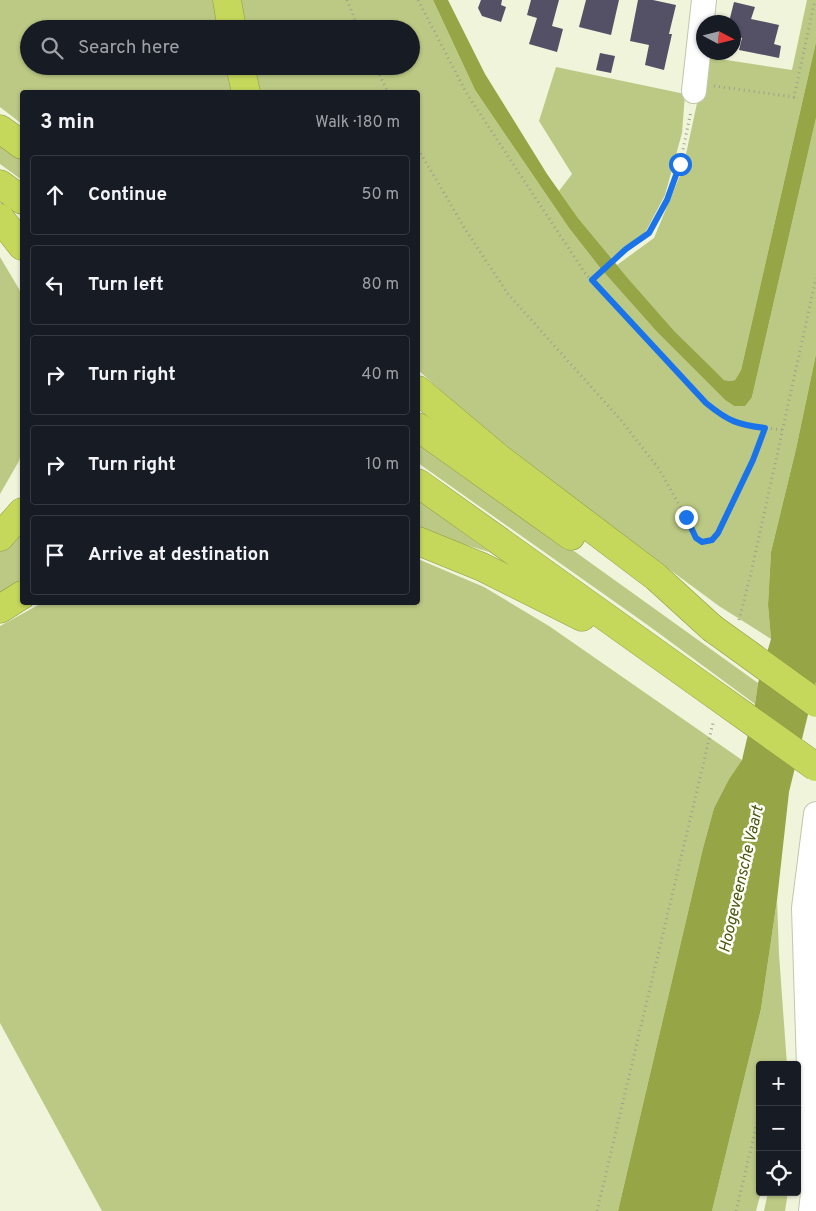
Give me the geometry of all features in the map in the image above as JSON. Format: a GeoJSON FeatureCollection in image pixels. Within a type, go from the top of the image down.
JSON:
{"type":"FeatureCollection","features":[{"type":"Feature","properties":{"kind":"highway"},"geometry":{"type":"LineString","coordinates":[[227,0],[230,20]]}},
{"type":"Feature","properties":{"kind":"highway"},"geometry":{"type":"LineString","coordinates":[[242,75],[246,90]]}},
{"type":"Feature","properties":{"kind":"highway"},"geometry":{"type":"LineString","coordinates":[[0,129],[20,144]]}},
{"type":"Feature","properties":{"kind":"highway"},"geometry":{"type":"LineString","coordinates":[[0,184],[20,199]]}},
{"type":"Feature","properties":{"kind":"highway"},"geometry":{"type":"LineString","coordinates":[[0,218],[20,243]]}},
{"type":"Feature","properties":{"kind":"highway"},"geometry":{"type":"LineString","coordinates":[[420,392],[500,459],[724,629],[816,703]]}},
{"type":"Feature","properties":{"kind":"highway"},"geometry":{"type":"LineString","coordinates":[[420,428],[648,590],[724,629]]}},
{"type":"Feature","properties":{"kind":"highway"},"geometry":{"type":"LineString","coordinates":[[420,484],[816,767]]}},
{"type":"Feature","properties":{"kind":"highway"},"geometry":{"type":"LineString","coordinates":[[0,537],[20,514]]}},
{"type":"Feature","properties":{"kind":"highway"},"geometry":{"type":"LineString","coordinates":[[420,542],[482,567],[661,656]]}},
{"type":"Feature","properties":{"kind":"highway"},"geometry":{"type":"LineString","coordinates":[[0,609],[20,596]]}},
{"type":"Feature","properties":{"kind":"street"},"geometry":{"type":"LineString","coordinates":[[694,87],[704,0]]}},
{"type":"Feature","properties":{"kind":"street"},"geometry":{"type":"LineString","coordinates":[[811,1211],[814,1153],[804,908],[816,814]]}},
{"type":"Feature","properties":{"kind":"path"},"geometry":{"type":"LineString","coordinates":[[347,0],[355,20]]}},
{"type":"Feature","properties":{"kind":"path"},"geometry":{"type":"LineString","coordinates":[[418,0],[466,94],[574,259],[665,360],[706,403],[724,418],[741,425],[783,430]]}},
{"type":"Feature","properties":{"kind":"path"},"geometry":{"type":"LineString","coordinates":[[592,280],[626,249],[649,233],[667,200],[680,164],[694,87],[794,97],[815,0]]}},
{"type":"Feature","properties":{"kind":"path"},"geometry":{"type":"LineString","coordinates":[[380,75],[387,90]]}},
{"type":"Feature","properties":{"kind":"path"},"geometry":{"type":"LineString","coordinates":[[420,152],[467,232],[508,294],[620,418],[659,469],[696,538],[702,542],[712,540],[718,533],[753,460],[765,428]]}},
{"type":"Feature","properties":{"kind":"path"},"geometry":{"type":"LineString","coordinates":[[724,629],[751,574],[816,278]]}},
{"type":"Feature","properties":{"kind":"path"},"geometry":{"type":"LineString","coordinates":[[597,1211],[713,723]]}},
{"type":"Feature","properties":{"kind":"path"},"geometry":{"type":"LineString","coordinates":[[736,1211],[756,1128]]}},
{"type":"Feature","properties":{"kind":"shaded area"},"geometry":{"type":"Polygon","coordinates":[[[0,0],[216,0],[219,20],[20,20],[20,75],[229,75],[233,90],[20,90],[20,122],[0,107],[0,0]]]}},
{"type":"Feature","properties":{"kind":"shaded area"},"geometry":{"type":"Polygon","coordinates":[[[241,0],[433,0],[475,90],[569,228],[601,269],[657,332],[725,400],[734,406],[752,397],[816,118],[816,354],[796,449],[771,552],[768,605],[771,639],[719,606],[501,445],[420,372],[420,90],[258,90],[254,75],[420,75],[420,20],[244,20],[241,0]]]}},
{"type":"Feature","properties":{"kind":"shaded area"},"geometry":{"type":"Polygon","coordinates":[[[807,0],[816,0],[816,42],[741,370],[735,380],[724,380],[673,334],[617,265],[654,238],[683,168],[706,60],[727,60],[792,70],[807,0]]]}},
{"type":"Feature","properties":{"kind":"shaded area"},"geometry":{"type":"Polygon","coordinates":[[[556,67],[685,94],[682,133],[665,195],[645,233],[611,258],[578,218],[559,191],[572,174],[539,121],[556,67]]]}},
{"type":"Feature","properties":{"kind":"shaded area"},"geometry":{"type":"Polygon","coordinates":[[[0,139],[20,154],[20,179],[0,164],[0,139]]]}},
{"type":"Feature","properties":{"kind":"shaded area"},"geometry":{"type":"Polygon","coordinates":[[[0,257],[20,292],[20,457],[0,494],[0,257]]]}},
{"type":"Feature","properties":{"kind":"shaded area"},"geometry":{"type":"Polygon","coordinates":[[[420,440],[758,683],[755,704],[649,626],[420,464],[420,440]]]}},
{"type":"Feature","properties":{"kind":"shaded area"},"geometry":{"type":"Polygon","coordinates":[[[420,501],[489,552],[420,531],[420,501]]]}},
{"type":"Feature","properties":{"kind":"shaded area"},"geometry":{"type":"Polygon","coordinates":[[[20,532],[20,580],[0,594],[0,551],[20,532]]]}},
{"type":"Feature","properties":{"kind":"shaded area"},"geometry":{"type":"Polygon","coordinates":[[[420,560],[484,587],[549,626],[742,760],[729,779],[714,808],[703,848],[618,1211],[102,1211],[0,1023],[0,626],[38,605],[420,605],[420,560]]]}},
{"type":"Feature","properties":{"kind":"shaded area"},"geometry":{"type":"Polygon","coordinates":[[[777,900],[787,1061],[756,1061],[756,1196],[760,1196],[756,1211],[712,1211],[761,1009],[777,900]]]}},
{"type":"Feature","properties":{"kind":"shaded area"},"geometry":{"type":"Polygon","coordinates":[[[767,1196],[787,1196],[785,1211],[764,1211],[767,1196]]]}},
{"type":"Feature","properties":{"kind":"water"},"geometry":{"type":"Polygon","coordinates":[[[433,0],[448,0],[485,74],[547,174],[578,218],[674,331],[724,380],[730,381],[735,380],[741,370],[816,42],[816,118],[752,397],[745,406],[734,406],[725,400],[657,332],[601,269],[569,228],[475,90],[433,0]]]}},
{"type":"Feature","properties":{"kind":"water","name":"Hoogeveensche Vaart"},"geometry":{"type":"Polygon","coordinates":[[[816,354],[816,682],[789,792],[777,900],[761,1009],[712,1211],[618,1211],[703,848],[714,808],[729,779],[742,760],[758,683],[771,639],[768,605],[771,552],[796,449],[816,354]]]}},
{"type":"Feature","properties":{"kind":"building"},"geometry":{"type":"Polygon","coordinates":[[[481,0],[502,0],[501,5],[506,7],[501,22],[482,16],[478,8],[481,0]]]}},
{"type":"Feature","properties":{"kind":"building"},"geometry":{"type":"Polygon","coordinates":[[[531,0],[559,0],[552,26],[563,29],[557,52],[529,44],[537,18],[527,15],[531,0]]]}},
{"type":"Feature","properties":{"kind":"building"},"geometry":{"type":"Polygon","coordinates":[[[586,0],[619,0],[611,35],[579,27],[586,0]]]}},
{"type":"Feature","properties":{"kind":"building"},"geometry":{"type":"Polygon","coordinates":[[[638,0],[653,0],[676,5],[669,34],[672,34],[664,70],[645,65],[649,45],[630,41],[638,0]]]}},
{"type":"Feature","properties":{"kind":"building"},"geometry":{"type":"Polygon","coordinates":[[[734,2],[755,7],[751,19],[779,25],[774,44],[781,46],[779,58],[741,50],[741,15],[731,15],[734,2]]]}},
{"type":"Feature","properties":{"kind":"building"},"geometry":{"type":"Polygon","coordinates":[[[600,53],[615,56],[611,73],[596,70],[600,53]]]}},
{"type":"Feature","properties":{"kind":"route"},"geometry":{"type":"LineString","coordinates":[[680,164],[667,200],[649,233],[626,249],[592,280],[706,403],[724,418],[741,425],[765,428],[753,460],[718,533],[712,540],[702,542],[696,538],[686,517]]}}]}
